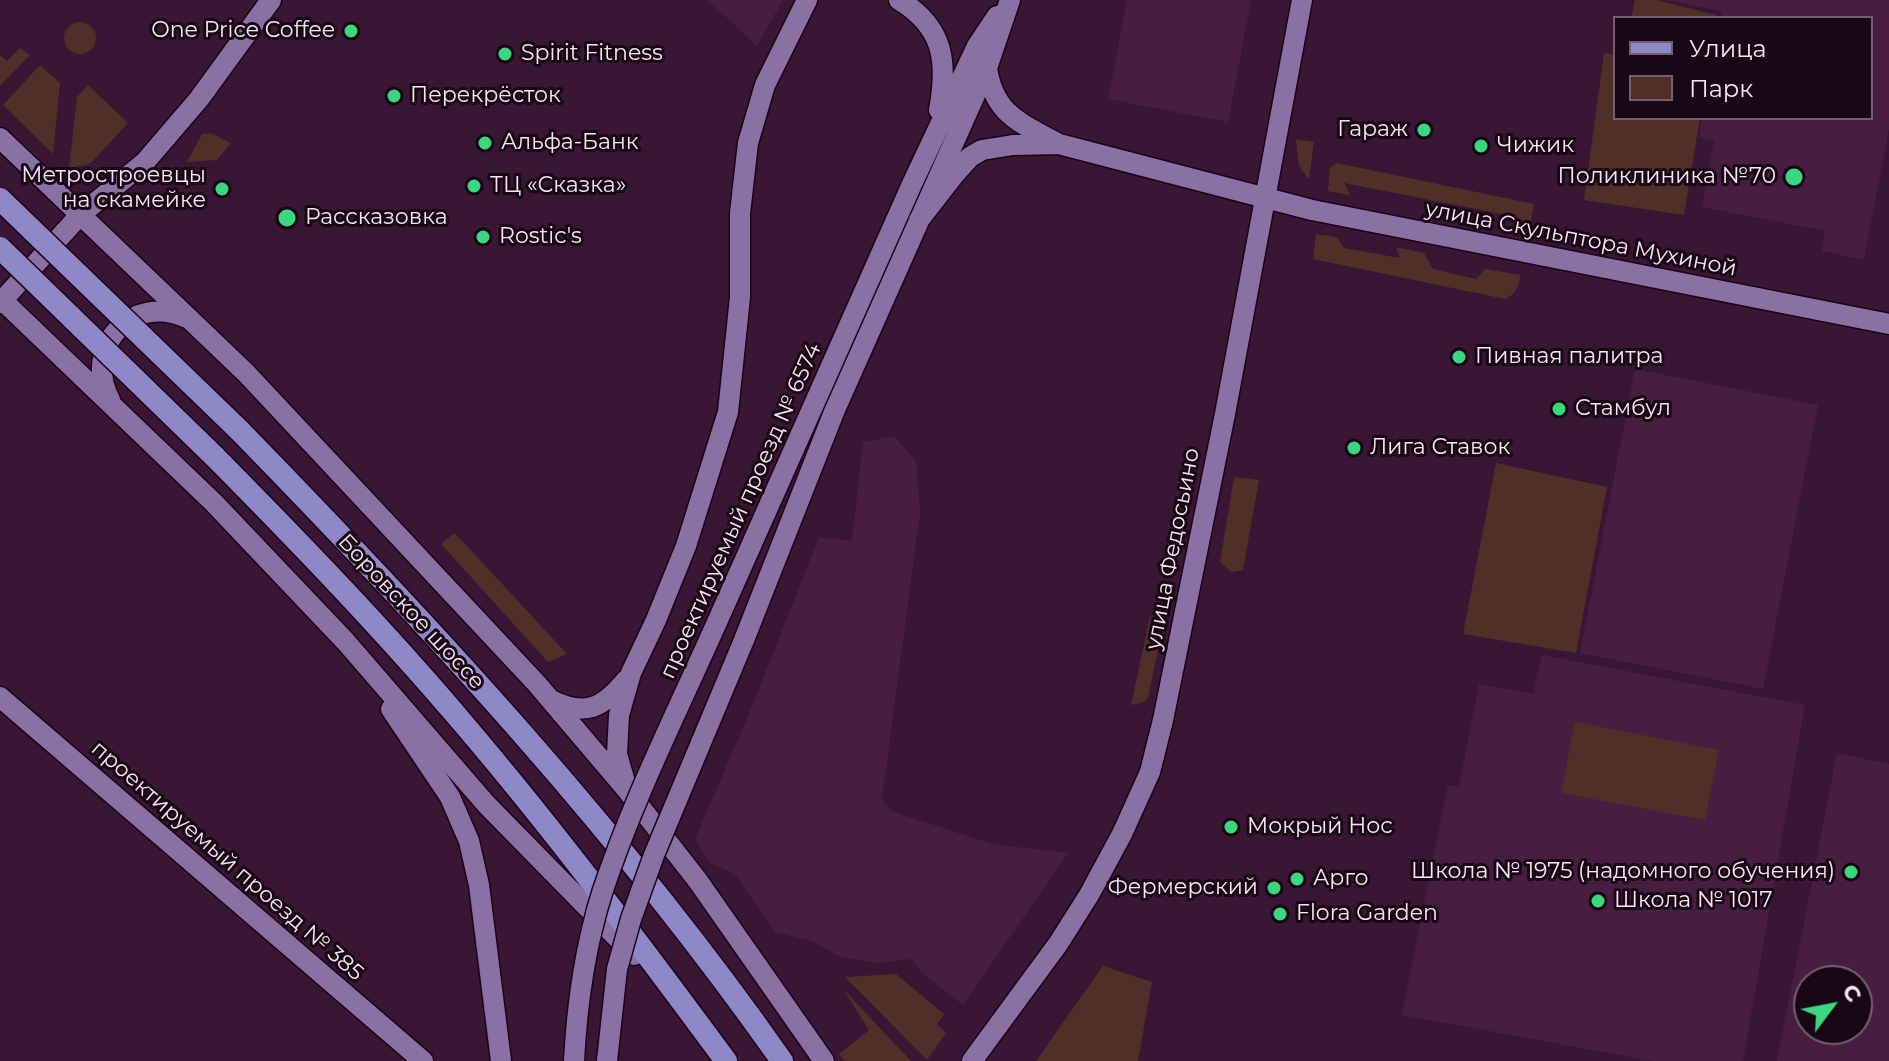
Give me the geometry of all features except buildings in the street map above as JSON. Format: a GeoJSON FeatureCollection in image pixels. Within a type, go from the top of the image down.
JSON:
{"type":"FeatureCollection","features":[{"type":"Feature","properties":{"kind":"main road"},"geometry":{"type":"LineString","coordinates":[[271,0],[199,99],[145,162],[80,215],[1,301],[214,503],[346,642],[486,804],[615,934],[725,1061]]}},
{"type":"Feature","properties":{"kind":"main road"},"geometry":{"type":"LineString","coordinates":[[627,790],[617,754],[619,715],[631,673],[686,546],[728,412],[738,326],[740,213],[748,143],[765,85],[807,0]]}},
{"type":"Feature","properties":{"kind":"main road"},"geometry":{"type":"LineString","coordinates":[[798,19],[825,0]]}},
{"type":"Feature","properties":{"kind":"main road"},"geometry":{"type":"LineString","coordinates":[[899,0],[921,16],[942,54],[944,82],[933,139]]}},
{"type":"Feature","properties":{"kind":"main road","name":"проектируемый проезд № 6574"},"geometry":{"type":"LineString","coordinates":[[574,1061],[577,1009],[589,943],[602,894],[625,831],[933,139],[977,46],[1010,0]]}},
{"type":"Feature","properties":{"kind":"main road","name":"проектируемый проезд № 6574"},"geometry":{"type":"LineString","coordinates":[[607,1061],[617,969],[654,855],[744,640],[834,412],[987,68],[1010,0]]}},
{"type":"Feature","properties":{"kind":"main road","name":"улица Федосьино"},"geometry":{"type":"LineString","coordinates":[[972,1061],[1058,944],[1089,895],[1122,834],[1150,772],[1225,414],[1302,0]]}},
{"type":"Feature","properties":{"kind":"main road"},"geometry":{"type":"LineString","coordinates":[[987,68],[989,86],[1008,115],[1059,144]]}},
{"type":"Feature","properties":{"kind":"main road"},"geometry":{"type":"LineString","coordinates":[[0,138],[200,327],[299,428],[550,700],[627,790],[723,916],[824,1061]]}},
{"type":"Feature","properties":{"kind":"main road"},"geometry":{"type":"LineString","coordinates":[[919,220],[970,157],[982,150],[1013,145],[1059,144]]}},
{"type":"Feature","properties":{"kind":"main road","name":"улица Скульптора Мухиной"},"geometry":{"type":"LineString","coordinates":[[1059,144],[1327,214],[1889,324]]}},
{"type":"Feature","properties":{"kind":"main road","name":"Боровское шоссе"},"geometry":{"type":"LineString","coordinates":[[0,199],[239,430],[453,656],[577,796],[666,906],[782,1061]]}},
{"type":"Feature","properties":{"kind":"main road","name":"Боровское шоссе"},"geometry":{"type":"LineString","coordinates":[[0,248],[214,456],[340,585],[462,722],[582,869],[725,1061]]}},
{"type":"Feature","properties":{"kind":"main road"},"geometry":{"type":"LineString","coordinates":[[119,412],[106,392],[101,369],[107,345],[121,325],[155,311],[179,315],[200,327]]}},
{"type":"Feature","properties":{"kind":"main road"},"geometry":{"type":"LineString","coordinates":[[346,642],[450,797],[469,841],[479,885],[499,1051],[490,1061]]}},
{"type":"Feature","properties":{"kind":"main road"},"geometry":{"type":"LineString","coordinates":[[550,700],[581,710],[597,706],[614,694],[631,673]]}},
{"type":"Feature","properties":{"kind":"main road","name":"проектируемый проезд № 385"},"geometry":{"type":"LineString","coordinates":[[0,697],[423,1061]]}},
{"type":"Feature","properties":{"kind":"shaded area"},"geometry":{"type":"Polygon","coordinates":[[[708,0],[783,0],[757,46],[708,0]]]}},
{"type":"Feature","properties":{"kind":"shaded area"},"geometry":{"type":"Polygon","coordinates":[[[1127,0],[1251,0],[1228,122],[1108,99],[1127,0]]]}},
{"type":"Feature","properties":{"kind":"shaded area","name":"Поликлиника №70"},"geometry":{"type":"Polygon","coordinates":[[[1667,0],[1889,0],[1889,128],[1864,260],[1822,251],[1825,231],[1702,207],[1714,141],[1699,137],[1702,120],[1873,120],[1873,16],[1721,16],[1722,11],[1667,0]]]}},
{"type":"Feature","properties":{"kind":"shaded area"},"geometry":{"type":"Polygon","coordinates":[[[1635,369],[1818,405],[1763,689],[1580,653],[1635,369]]]}},
{"type":"Feature","properties":{"kind":"shaded area"},"geometry":{"type":"Polygon","coordinates":[[[894,436],[916,461],[920,513],[882,799],[891,811],[992,844],[1068,853],[963,1005],[921,972],[912,959],[875,963],[838,956],[813,941],[775,932],[735,874],[710,863],[695,839],[749,714],[819,537],[852,541],[863,442],[894,436]]]}},
{"type":"Feature","properties":{"kind":"shaded area","name":"Школа № 1017"},"geometry":{"type":"Polygon","coordinates":[[[1542,655],[1805,705],[1743,1061],[1652,1061],[1402,1015],[1448,785],[1459,787],[1479,684],[1533,694],[1542,655]]]}},
{"type":"Feature","properties":{"kind":"shaded area","name":"Школа № 1975 (надомного обучения)"},"geometry":{"type":"Polygon","coordinates":[[[1837,753],[1889,764],[1889,1061],[1777,1061],[1793,979],[1793,1045],[1873,1045],[1873,965],[1796,965],[1837,753]]]}},
{"type":"Feature","properties":{"kind":"green space"},"geometry":{"type":"Polygon","coordinates":[[[1635,0],[1656,0],[1716,15],[1716,16],[1631,16],[1635,0]]]}},
{"type":"Feature","properties":{"kind":"green space"},"geometry":{"type":"Polygon","coordinates":[[[80,22],[91,27],[96,38],[91,49],[80,54],[69,49],[64,38],[69,27],[80,22]]]}},
{"type":"Feature","properties":{"kind":"green space"},"geometry":{"type":"Polygon","coordinates":[[[20,48],[30,55],[0,86],[0,55],[7,61],[20,48]]]}},
{"type":"Feature","properties":{"kind":"green space"},"geometry":{"type":"Polygon","coordinates":[[[1604,53],[1613,55],[1613,120],[1700,120],[1684,215],[1584,200],[1604,53]]]}},
{"type":"Feature","properties":{"kind":"green space"},"geometry":{"type":"Polygon","coordinates":[[[40,65],[60,83],[53,154],[3,105],[40,65]]]}},
{"type":"Feature","properties":{"kind":"green space"},"geometry":{"type":"Polygon","coordinates":[[[88,85],[128,123],[93,161],[69,168],[77,97],[88,85]]]}},
{"type":"Feature","properties":{"kind":"green space"},"geometry":{"type":"Polygon","coordinates":[[[210,133],[231,143],[217,160],[187,162],[202,134],[210,133]]]}},
{"type":"Feature","properties":{"kind":"green space"},"geometry":{"type":"Polygon","coordinates":[[[1296,139],[1314,142],[1309,180],[1299,166],[1296,139]]]}},
{"type":"Feature","properties":{"kind":"green space"},"geometry":{"type":"Polygon","coordinates":[[[1337,163],[1534,204],[1531,221],[1521,229],[1514,228],[1512,216],[1344,183],[1350,195],[1328,191],[1330,168],[1337,163]]]}},
{"type":"Feature","properties":{"kind":"green space"},"geometry":{"type":"Polygon","coordinates":[[[1316,234],[1337,237],[1344,248],[1400,258],[1396,247],[1424,253],[1433,269],[1476,279],[1485,269],[1521,275],[1514,293],[1505,299],[1313,259],[1316,234]]]}},
{"type":"Feature","properties":{"kind":"green space"},"geometry":{"type":"Polygon","coordinates":[[[1496,463],[1607,487],[1576,653],[1463,634],[1496,463]]]}},
{"type":"Feature","properties":{"kind":"green space"},"geometry":{"type":"Polygon","coordinates":[[[1234,477],[1259,480],[1243,570],[1231,572],[1220,562],[1234,477]]]}},
{"type":"Feature","properties":{"kind":"green space"},"geometry":{"type":"Polygon","coordinates":[[[454,533],[567,654],[548,662],[441,544],[454,533]]]}},
{"type":"Feature","properties":{"kind":"green space"},"geometry":{"type":"Polygon","coordinates":[[[1150,616],[1159,623],[1162,631],[1148,698],[1131,705],[1150,616]]]}},
{"type":"Feature","properties":{"kind":"green space"},"geometry":{"type":"Polygon","coordinates":[[[1575,722],[1719,750],[1705,820],[1561,793],[1575,722]]]}},
{"type":"Feature","properties":{"kind":"green space"},"geometry":{"type":"Polygon","coordinates":[[[1103,966],[1152,982],[1138,1061],[1036,1061],[1103,966]]]}},
{"type":"Feature","properties":{"kind":"green space"},"geometry":{"type":"Polygon","coordinates":[[[896,974],[944,1014],[937,1024],[946,1033],[927,1060],[845,977],[896,974]]]}},
{"type":"Feature","properties":{"kind":"green space"},"geometry":{"type":"Polygon","coordinates":[[[843,989],[911,1061],[845,1061],[839,1054],[869,1030],[843,989]]]}},
{"type":"Feature","properties":{"kind":"place","name":"One Price Coffee"},"geometry":{"type":"Point","coordinates":[351,31]}},
{"type":"Feature","properties":{"kind":"place","name":"Spirit Fitness"},"geometry":{"type":"Point","coordinates":[505,54]}},
{"type":"Feature","properties":{"kind":"place","name":"Перекрёсток"},"geometry":{"type":"Point","coordinates":[394,96]}},
{"type":"Feature","properties":{"kind":"place","name":"Гараж"},"geometry":{"type":"Point","coordinates":[1424,130]}},
{"type":"Feature","properties":{"kind":"place","name":"Альфа-Банк"},"geometry":{"type":"Point","coordinates":[485,143]}},
{"type":"Feature","properties":{"kind":"place","name":"Чижик"},"geometry":{"type":"Point","coordinates":[1481,146]}},
{"type":"Feature","properties":{"kind":"place","name":"Поликлиника №70"},"geometry":{"type":"Point","coordinates":[1794,177]}},
{"type":"Feature","properties":{"kind":"place","name":"ТЦ «Сказка»"},"geometry":{"type":"Point","coordinates":[474,186]}},
{"type":"Feature","properties":{"kind":"place","name":"Метростроевцы на скамейке"},"geometry":{"type":"Point","coordinates":[222,189]}},
{"type":"Feature","properties":{"kind":"place","name":"Рассказовка"},"geometry":{"type":"Point","coordinates":[287,218]}},
{"type":"Feature","properties":{"kind":"place","name":"Rostic's"},"geometry":{"type":"Point","coordinates":[483,237]}},
{"type":"Feature","properties":{"kind":"place","name":"Пивная палитра"},"geometry":{"type":"Point","coordinates":[1459,357]}},
{"type":"Feature","properties":{"kind":"place","name":"Стамбул"},"geometry":{"type":"Point","coordinates":[1559,409]}},
{"type":"Feature","properties":{"kind":"place","name":"Лига Ставок"},"geometry":{"type":"Point","coordinates":[1354,448]}},
{"type":"Feature","properties":{"kind":"place","name":"Мокрый Нос"},"geometry":{"type":"Point","coordinates":[1231,827]}},
{"type":"Feature","properties":{"kind":"place","name":"Школа № 1975 (надомного обучения)"},"geometry":{"type":"Point","coordinates":[1851,872]}},
{"type":"Feature","properties":{"kind":"place","name":"Арго"},"geometry":{"type":"Point","coordinates":[1297,879]}},
{"type":"Feature","properties":{"kind":"place","name":"Фермерский"},"geometry":{"type":"Point","coordinates":[1274,888]}},
{"type":"Feature","properties":{"kind":"place","name":"Школа № 1017"},"geometry":{"type":"Point","coordinates":[1598,901]}},
{"type":"Feature","properties":{"kind":"place","name":"Flora Garden"},"geometry":{"type":"Point","coordinates":[1280,914]}}]}
